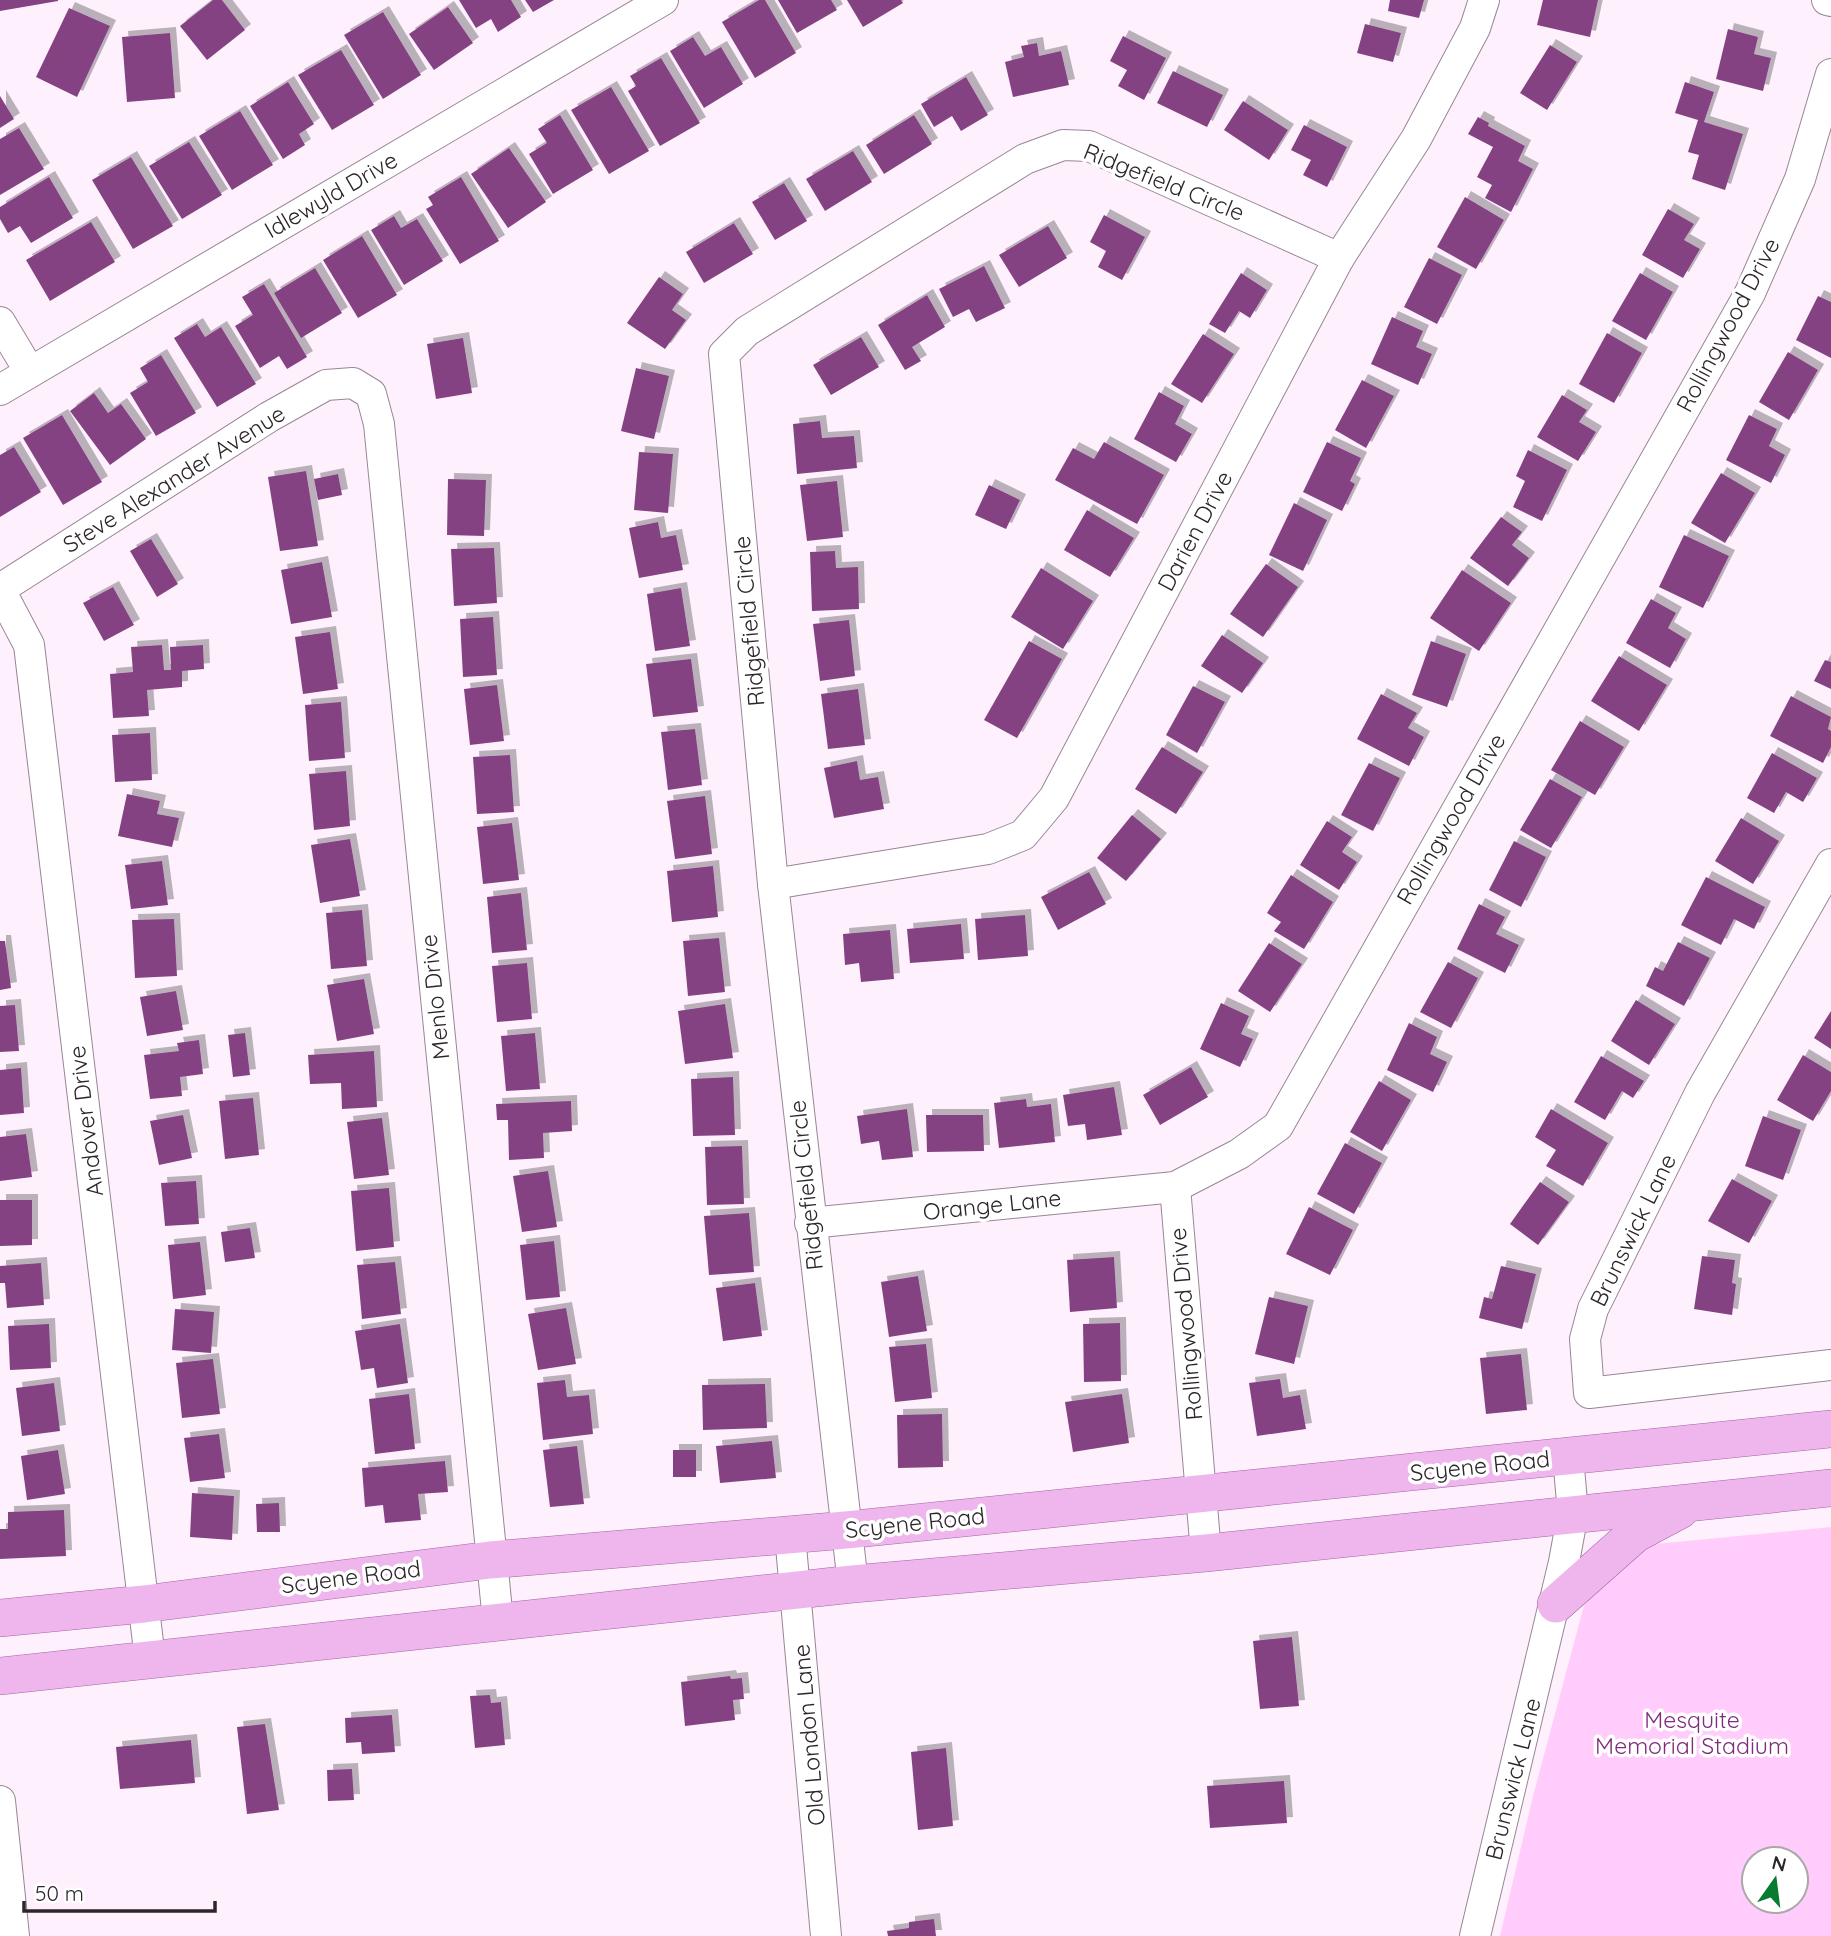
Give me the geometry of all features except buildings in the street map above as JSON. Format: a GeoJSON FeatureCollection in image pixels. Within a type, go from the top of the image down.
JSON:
{"type":"FeatureCollection","features":[{"type":"Feature","properties":{"kind":"main road","name":"Scyene Road"},"geometry":{"type":"LineString","coordinates":[[0,1618],[144,1604],[490,1560],[846,1530],[1831,1429]]}},
{"type":"Feature","properties":{"kind":"main road"},"geometry":{"type":"LineString","coordinates":[[0,1676],[853,1584],[1206,1553],[1831,1488]]}},
{"type":"Feature","properties":{"kind":"main road"},"geometry":{"type":"LineString","coordinates":[[1556,1604],[1635,1534],[1694,1503]]}},
{"type":"Feature","properties":{"kind":"street","name":"Idlewyld Drive"},"geometry":{"type":"LineString","coordinates":[[0,390],[663,0]]}},
{"type":"Feature","properties":{"kind":"street","name":"Darien Drive"},"geometry":{"type":"LineString","coordinates":[[773,884],[988,849],[1023,835],[1054,798],[1339,258],[1416,139],[1475,28],[1484,0]]}},
{"type":"Feature","properties":{"kind":"street","name":"Rollingwood Drive"},"geometry":{"type":"LineString","coordinates":[[1206,1553],[1175,1187],[1239,1154],[1278,1125],[1750,293],[1800,179],[1831,74]]}},
{"type":"Feature","properties":{"kind":"street","name":"Ridgefield Circle"},"geometry":{"type":"LineString","coordinates":[[853,1584],[773,884],[724,354],[747,331],[1025,159],[1063,145],[1089,146],[1339,258]]}},
{"type":"Feature","properties":{"kind":"street"},"geometry":{"type":"LineString","coordinates":[[0,322],[30,372]]}},
{"type":"Feature","properties":{"kind":"street","name":"Steve Alexander Avenue"},"geometry":{"type":"LineString","coordinates":[[0,589],[269,417],[326,385],[353,383]]}},
{"type":"Feature","properties":{"kind":"street","name":"Menlo Drive"},"geometry":{"type":"LineString","coordinates":[[353,383],[371,394],[379,424],[498,1621]]}},
{"type":"Feature","properties":{"kind":"street","name":"Andover Drive"},"geometry":{"type":"LineString","coordinates":[[0,589],[29,645],[150,1659]]}},
{"type":"Feature","properties":{"kind":"street","name":"Brunswick Lane"},"geometry":{"type":"LineString","coordinates":[[1831,864],[1700,1093],[1593,1309],[1585,1339],[1589,1393],[1831,1365]]}},
{"type":"Feature","properties":{"kind":"street","name":"Orange Lane"},"geometry":{"type":"LineString","coordinates":[[810,1223],[1175,1187]]}},
{"type":"Feature","properties":{"kind":"street","name":"Brunswick Lane"},"geometry":{"type":"LineString","coordinates":[[1475,1936],[1556,1604],[1573,1514],[1568,1457]]}},
{"type":"Feature","properties":{"kind":"street","name":"Old London Lane"},"geometry":{"type":"LineString","coordinates":[[790,1535],[797,1590],[825,1936]]}},
{"type":"Feature","properties":{"kind":"street"},"geometry":{"type":"LineString","coordinates":[[0,1801],[13,1936]]}},
{"type":"Feature","properties":{"kind":"green space","name":"Mesquite Memorial Stadium"},"geometry":{"type":"Polygon","coordinates":[[[1831,1527],[1831,1936],[1500,1936],[1533,1796],[1586,1598],[1645,1545],[1831,1527]]]}}]}
